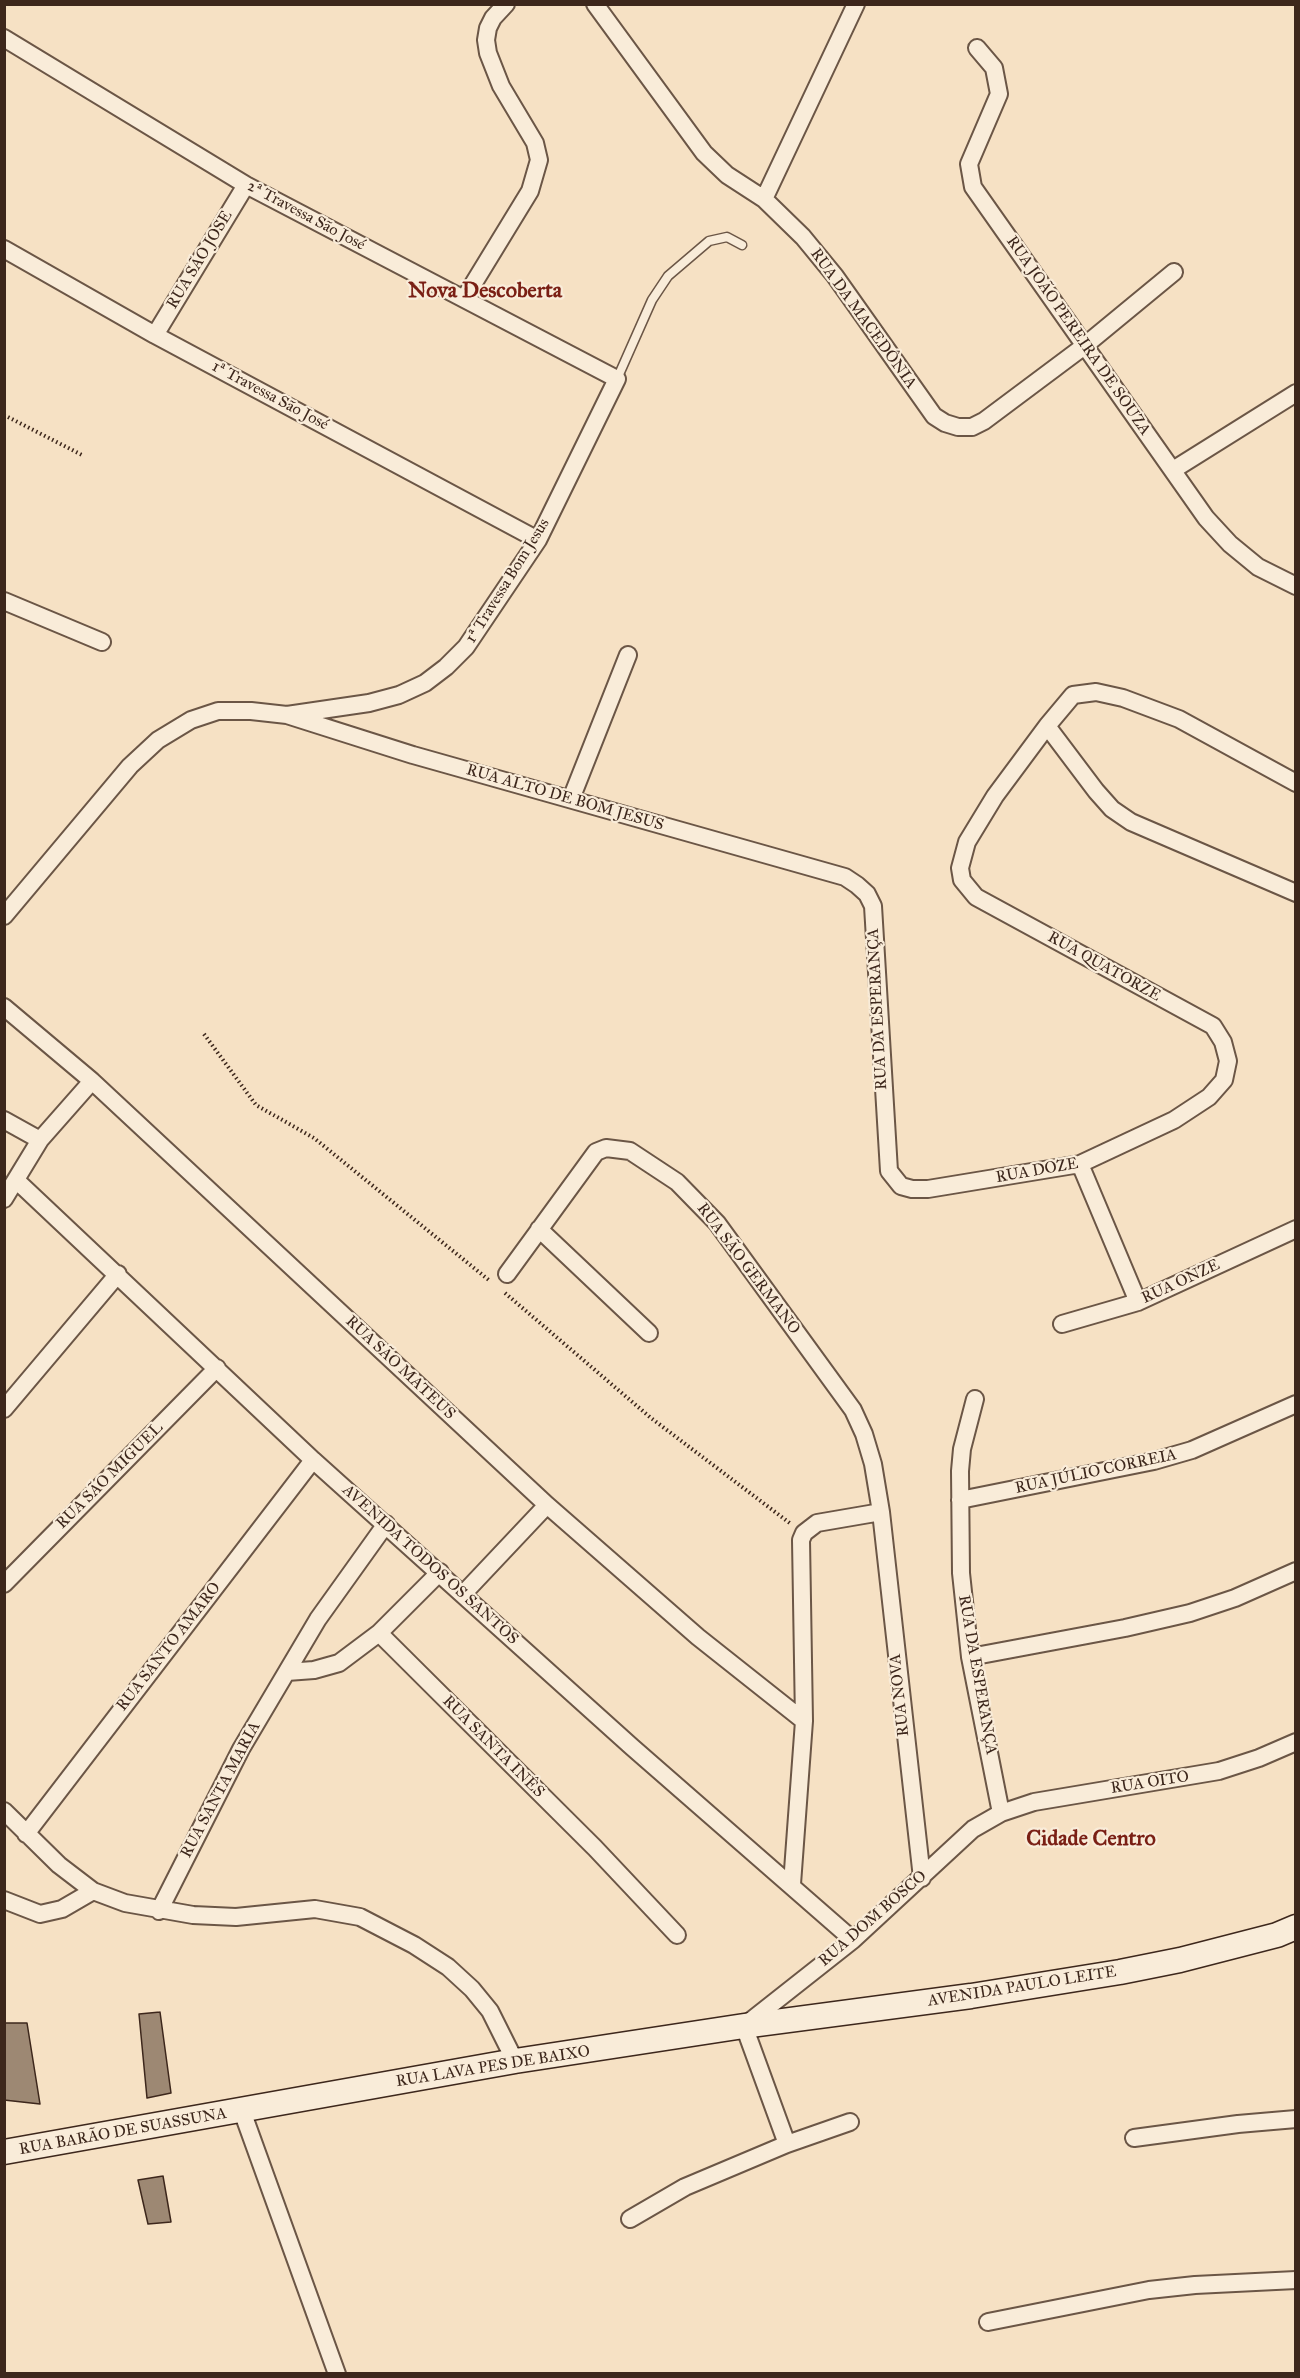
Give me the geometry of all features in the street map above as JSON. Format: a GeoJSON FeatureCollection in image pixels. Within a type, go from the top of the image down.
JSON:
{"type":"FeatureCollection","features":[{"type":"Feature","properties":{"kind":"street"},"geometry":{"type":"LineString","coordinates":[[464,299],[530,192],[539,160],[535,143],[501,86],[488,53],[486,40],[488,28],[492,18],[506,4]]}},
{"type":"Feature","properties":{"kind":"street","name":"RUA DA MACEDÔNIA"},"geometry":{"type":"LineString","coordinates":[[595,4],[704,153],[728,175],[764,199],[797,230],[829,268],[934,416],[945,423],[958,427],[972,427],[984,421],[1083,347],[1174,272]]}},
{"type":"Feature","properties":{"kind":"street"},"geometry":{"type":"LineString","coordinates":[[764,199],[856,4]]}},
{"type":"Feature","properties":{"kind":"street","name":"2ª Travessa São José"},"geometry":{"type":"LineString","coordinates":[[4,38],[246,185],[617,379]]}},
{"type":"Feature","properties":{"kind":"street","name":"RUA JOÃO PEREIRA DE SOUZA"},"geometry":{"type":"LineString","coordinates":[[977,48],[994,68],[999,94],[969,164],[969,176],[973,187],[1083,347],[1206,518],[1230,544],[1258,567],[1296,586]]}},
{"type":"Feature","properties":{"kind":"street","name":"RUA SÃO JOSE"},"geometry":{"type":"LineString","coordinates":[[155,335],[246,185]]}},
{"type":"Feature","properties":{"kind":"street","name":"1ª Travessa São José"},"geometry":{"type":"LineString","coordinates":[[4,249],[155,335],[538,540]]}},
{"type":"Feature","properties":{"kind":"street","name":"1ª Travessa Bom Jesus"},"geometry":{"type":"LineString","coordinates":[[4,916],[130,766],[158,740],[190,720],[218,711],[251,711],[287,715],[369,703],[399,695],[425,683],[466,647],[538,540],[617,379]]}},
{"type":"Feature","properties":{"kind":"street"},"geometry":{"type":"LineString","coordinates":[[1173,470],[1296,393]]}},
{"type":"Feature","properties":{"kind":"street"},"geometry":{"type":"LineString","coordinates":[[4,601],[102,642]]}},
{"type":"Feature","properties":{"kind":"street"},"geometry":{"type":"LineString","coordinates":[[572,799],[628,655]]}},
{"type":"Feature","properties":{"kind":"street"},"geometry":{"type":"LineString","coordinates":[[1296,783],[1179,719],[1123,698],[1096,692],[1073,695],[1047,726],[1096,791],[1112,809],[1131,822],[1296,893]]}},
{"type":"Feature","properties":{"kind":"street","name":"RUA ALTO DE BOM JESUS"},"geometry":{"type":"LineString","coordinates":[[287,715],[381,746],[845,877]]}},
{"type":"Feature","properties":{"kind":"street","name":"RUA QUATORZE"},"geometry":{"type":"LineString","coordinates":[[1047,726],[995,796],[967,842],[960,868],[962,880],[976,897],[1213,1026],[1223,1042],[1228,1061],[1224,1080]]}},
{"type":"Feature","properties":{"kind":"street","name":"RUA DA ESPERANÇA"},"geometry":{"type":"LineString","coordinates":[[845,877],[867,894],[873,906],[886,1153]]}},
{"type":"Feature","properties":{"kind":"street","name":"RUA SÃO MATEUS"},"geometry":{"type":"LineString","coordinates":[[4,1007],[92,1082],[547,1505],[698,1637],[804,1721]]}},
{"type":"Feature","properties":{"kind":"street","name":"RUA DOZE"},"geometry":{"type":"LineString","coordinates":[[886,1153],[894,1180],[901,1186],[912,1189],[928,1189],[1080,1164],[1174,1120],[1209,1097],[1224,1080]]}},
{"type":"Feature","properties":{"kind":"street"},"geometry":{"type":"LineString","coordinates":[[4,1199],[40,1140],[92,1082]]}},
{"type":"Feature","properties":{"kind":"street"},"geometry":{"type":"LineString","coordinates":[[4,1120],[40,1140]]}},
{"type":"Feature","properties":{"kind":"street","name":"RUA SÃO GERMANO"},"geometry":{"type":"LineString","coordinates":[[507,1274],[596,1152],[606,1148],[630,1151],[677,1182],[717,1223],[853,1410],[864,1434],[873,1464],[881,1512]]}},
{"type":"Feature","properties":{"kind":"street"},"geometry":{"type":"LineString","coordinates":[[1080,1164],[1138,1302]]}},
{"type":"Feature","properties":{"kind":"street","name":"AVENIDA TODOS OS SANTOS"},"geometry":{"type":"LineString","coordinates":[[16,1180],[313,1460],[464,1593],[632,1747],[792,1884],[853,1940]]}},
{"type":"Feature","properties":{"kind":"street"},"geometry":{"type":"LineString","coordinates":[[539,1229],[650,1333]]}},
{"type":"Feature","properties":{"kind":"street","name":"RUA ONZE"},"geometry":{"type":"LineString","coordinates":[[1062,1324],[1138,1302],[1296,1229]]}},
{"type":"Feature","properties":{"kind":"street"},"geometry":{"type":"LineString","coordinates":[[4,1409],[118,1274]]}},
{"type":"Feature","properties":{"kind":"street","name":"RUA SÃO MIGUEL"},"geometry":{"type":"LineString","coordinates":[[4,1584],[217,1368]]}},
{"type":"Feature","properties":{"kind":"street","name":"RUA DA ESPERANÇA"},"geometry":{"type":"LineString","coordinates":[[975,1399],[962,1449],[960,1500],[962,1596],[970,1657],[1001,1813]]}},
{"type":"Feature","properties":{"kind":"street","name":"RUA JÚLIO CORREIA"},"geometry":{"type":"LineString","coordinates":[[960,1500],[1173,1456],[1192,1450],[1296,1404]]}},
{"type":"Feature","properties":{"kind":"street","name":"RUA SANTO AMARO"},"geometry":{"type":"LineString","coordinates":[[26,1834],[313,1460]]}},
{"type":"Feature","properties":{"kind":"street"},"geometry":{"type":"LineString","coordinates":[[464,1593],[547,1505]]}},
{"type":"Feature","properties":{"kind":"street"},"geometry":{"type":"LineString","coordinates":[[792,1884],[804,1721],[801,1540],[809,1527],[817,1523],[881,1512]]}},
{"type":"Feature","properties":{"kind":"street","name":"RUA NOVA"},"geometry":{"type":"LineString","coordinates":[[881,1512],[922,1878]]}},
{"type":"Feature","properties":{"kind":"street","name":"RUA SANTA MARIA"},"geometry":{"type":"LineString","coordinates":[[159,1911],[209,1809],[318,1619],[386,1524]]}},
{"type":"Feature","properties":{"kind":"street"},"geometry":{"type":"LineString","coordinates":[[970,1657],[1125,1628],[1190,1613],[1235,1598],[1296,1571]]}},
{"type":"Feature","properties":{"kind":"street"},"geometry":{"type":"LineString","coordinates":[[287,1672],[314,1670],[339,1663],[379,1633],[440,1572]]}},
{"type":"Feature","properties":{"kind":"street","name":"RUA SANTA INÊS"},"geometry":{"type":"LineString","coordinates":[[379,1633],[595,1848],[677,1935]]}},
{"type":"Feature","properties":{"kind":"street","name":"RUA OITO"},"geometry":{"type":"LineString","coordinates":[[1001,1813],[1034,1802],[1219,1771],[1296,1742]]}},
{"type":"Feature","properties":{"kind":"street"},"geometry":{"type":"LineString","coordinates":[[4,1811],[59,1865],[93,1891],[159,1911],[236,1917],[315,1909],[360,1917],[414,1945],[448,1967],[472,1989],[489,2011],[515,2061]]}},
{"type":"Feature","properties":{"kind":"street","name":"RUA DOM BOSCO"},"geometry":{"type":"LineString","coordinates":[[744,2026],[853,1940],[973,1829],[1001,1813]]}},
{"type":"Feature","properties":{"kind":"street"},"geometry":{"type":"LineString","coordinates":[[4,1900],[40,1914],[62,1909],[93,1891]]}},
{"type":"Feature","properties":{"kind":"street","name":"AVENIDA PAULO LEITE"},"geometry":{"type":"LineString","coordinates":[[744,2026],[971,1996],[1120,1972],[1289,1934]]}},
{"type":"Feature","properties":{"kind":"street"},"geometry":{"type":"LineString","coordinates":[[744,2026],[787,2144]]}},
{"type":"Feature","properties":{"kind":"street","name":"RUA LAVA PES DE BAIXO"},"geometry":{"type":"LineString","coordinates":[[242,2111],[515,2061],[744,2026]]}},
{"type":"Feature","properties":{"kind":"street"},"geometry":{"type":"LineString","coordinates":[[242,2111],[337,2373]]}},
{"type":"Feature","properties":{"kind":"street","name":"RUA BARÃO DE SUASSUNA"},"geometry":{"type":"LineString","coordinates":[[4,2152],[242,2111]]}},
{"type":"Feature","properties":{"kind":"street"},"geometry":{"type":"LineString","coordinates":[[1134,2138],[1296,2119]]}},
{"type":"Feature","properties":{"kind":"street"},"geometry":{"type":"LineString","coordinates":[[630,2219],[685,2187],[787,2144],[850,2122]]}},
{"type":"Feature","properties":{"kind":"street"},"geometry":{"type":"LineString","coordinates":[[988,2322],[1149,2290],[1195,2285],[1296,2280]]}},
{"type":"Feature","properties":{"kind":"lane"},"geometry":{"type":"LineString","coordinates":[[617,379],[658,289],[668,276],[709,241],[727,237],[742,245]]}},
{"type":"Feature","properties":{"kind":"path"},"geometry":{"type":"LineString","coordinates":[[4,415],[84,456]]}},
{"type":"Feature","properties":{"kind":"building"},"geometry":{"type":"Polygon","coordinates":[[[160,2012],[171,2093],[147,2098],[139,2014],[160,2012]]]}},
{"type":"Feature","properties":{"kind":"building"},"geometry":{"type":"Polygon","coordinates":[[[4,2023],[27,2023],[40,2104],[4,2100],[4,2023]]]}},
{"type":"Feature","properties":{"kind":"building"},"geometry":{"type":"Polygon","coordinates":[[[163,2176],[171,2222],[148,2224],[138,2180],[163,2176]]]}},
{"type":"Feature","properties":{"kind":"district","name":"Nova Descoberta"},"geometry":{"type":"Point","coordinates":[485,292]}},
{"type":"Feature","properties":{"kind":"district","name":"Cidade Centro"},"geometry":{"type":"Point","coordinates":[1091,1840]}}]}
